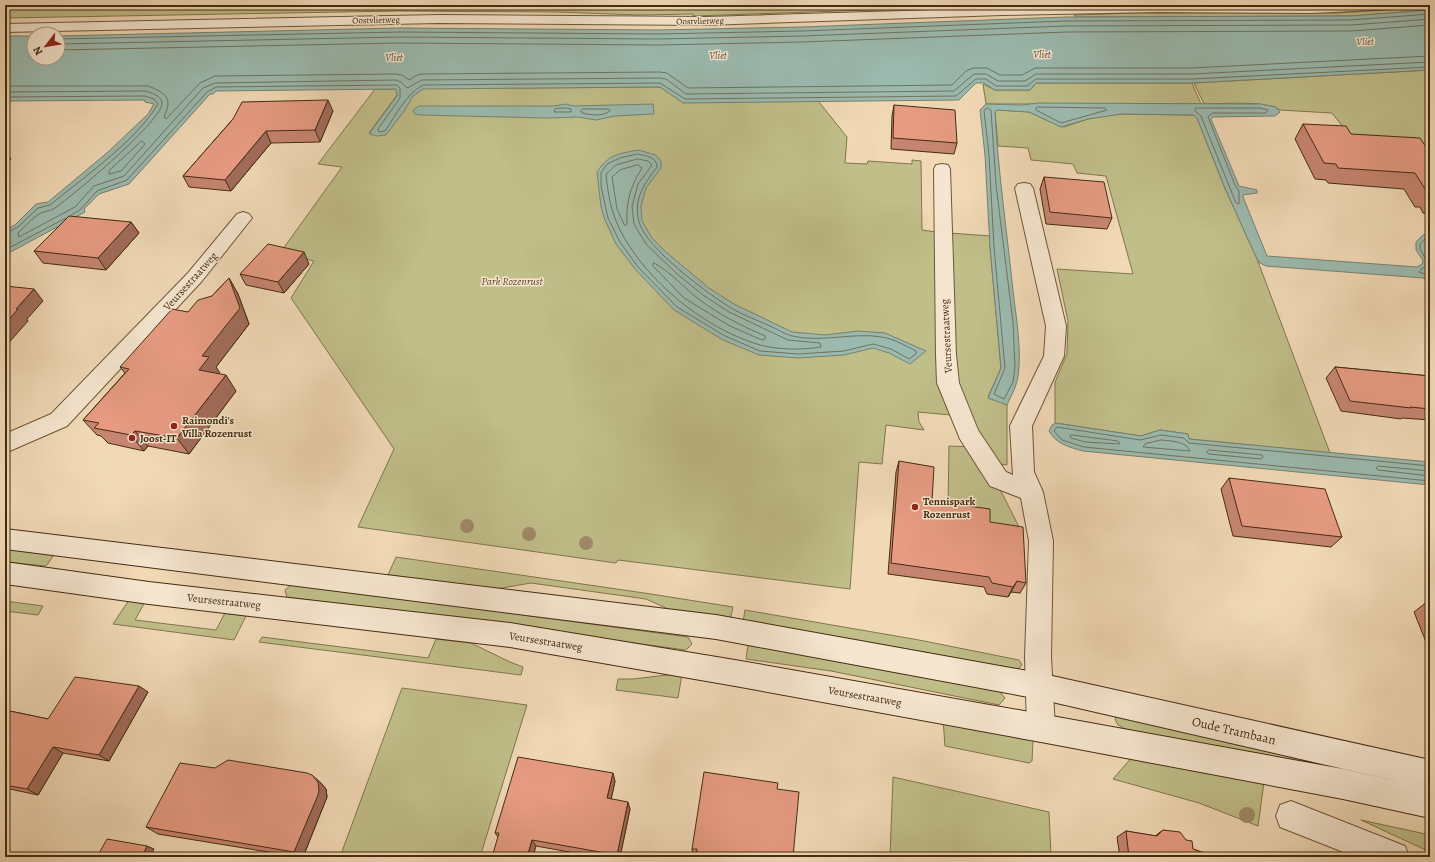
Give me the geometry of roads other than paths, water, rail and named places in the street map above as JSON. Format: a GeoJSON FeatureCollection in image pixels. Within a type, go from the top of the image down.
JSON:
{"type":"FeatureCollection","features":[{"type":"Feature","properties":{"kind":"street","name":"Oostvlietweg"},"geometry":{"type":"LineString","coordinates":[[5,28],[439,20],[706,21],[1002,11],[1157,8],[1312,9],[1394,5]]}},
{"type":"Feature","properties":{"kind":"street","name":"Veursestraatweg"},"geometry":{"type":"LineString","coordinates":[[942,168],[946,355],[948,382],[968,433],[998,478],[1031,492]]}},
{"type":"Feature","properties":{"kind":"street"},"geometry":{"type":"LineString","coordinates":[[1024,188],[1056,326],[1054,356],[1021,426],[1023,472],[1031,492],[1041,541],[1039,686],[1041,728],[1335,783],[1430,803]]}},
{"type":"Feature","properties":{"kind":"street","name":"Veursestraatweg"},"geometry":{"type":"LineString","coordinates":[[5,444],[59,420],[195,277],[244,218]]}},
{"type":"Feature","properties":{"kind":"street"},"geometry":{"type":"LineString","coordinates":[[5,540],[716,627],[1039,686]]}},
{"type":"Feature","properties":{"kind":"street","name":"Veursestraatweg"},"geometry":{"type":"LineString","coordinates":[[5,573],[149,593],[510,635],[735,673],[1041,728]]}},
{"type":"Feature","properties":{"kind":"street","name":"Oude Trambaan"},"geometry":{"type":"LineString","coordinates":[[1039,686],[1430,774]]}},
{"type":"Feature","properties":{"kind":"street"},"geometry":{"type":"LineString","coordinates":[[1290,816],[1394,857]]}},
{"type":"Feature","properties":{"kind":"water","name":"Vliet"},"geometry":{"type":"Polygon","coordinates":[[[1430,10],[1430,70],[1192,83],[1036,83],[1030,90],[995,90],[984,83],[976,83],[959,100],[683,103],[660,87],[423,89],[413,96],[405,110],[386,135],[377,136],[369,134],[397,96],[396,89],[216,91],[213,94],[210,94],[129,184],[99,194],[84,209],[85,212],[5,255],[5,231],[16,224],[36,204],[48,202],[108,152],[148,114],[154,104],[145,102],[145,100],[5,101],[5,36],[26,36],[26,66],[66,66],[66,36],[400,28],[658,30],[802,27],[1066,17],[1351,16],[1430,10]]]}},
{"type":"Feature","properties":{"kind":"water"},"geometry":{"type":"Polygon","coordinates":[[[1039,103],[1261,104],[1276,107],[1280,112],[1275,116],[1213,117],[1211,119],[1239,186],[1257,190],[1257,193],[1243,195],[1243,197],[1267,256],[1417,267],[1422,264],[1423,260],[1416,250],[1416,242],[1423,235],[1430,234],[1430,280],[1423,278],[1266,266],[1260,263],[1224,186],[1197,118],[1194,115],[1122,114],[1088,119],[1061,127],[1029,112],[997,110],[995,112],[998,157],[1018,334],[1019,366],[1014,391],[1007,405],[988,398],[1001,368],[990,247],[985,155],[980,110],[986,104],[1022,105],[1039,103]]]}},
{"type":"Feature","properties":{"kind":"water"},"geometry":{"type":"Polygon","coordinates":[[[566,104],[573,106],[653,104],[654,114],[615,116],[596,120],[578,117],[547,118],[420,115],[415,114],[413,110],[419,106],[554,106],[566,104]]]}},
{"type":"Feature","properties":{"kind":"water"},"geometry":{"type":"Polygon","coordinates":[[[638,150],[656,155],[661,161],[661,168],[646,188],[641,206],[642,221],[652,238],[666,252],[709,288],[734,304],[792,332],[825,335],[858,331],[885,333],[926,351],[910,364],[889,353],[873,348],[844,355],[798,358],[759,355],[723,340],[674,310],[635,269],[616,244],[601,207],[597,172],[610,158],[638,150]]]}},
{"type":"Feature","properties":{"kind":"water"},"geometry":{"type":"Polygon","coordinates":[[[1055,423],[1141,436],[1160,430],[1188,434],[1189,439],[1430,462],[1430,485],[1083,451],[1063,444],[1055,439],[1049,431],[1055,423]]]}},
{"type":"Feature","properties":{"kind":"place","name":"Raimondi's Villa Rozenrust"},"geometry":{"type":"Point","coordinates":[174,426]}},
{"type":"Feature","properties":{"kind":"place","name":"Joost-IT"},"geometry":{"type":"Point","coordinates":[132,438]}},
{"type":"Feature","properties":{"kind":"place","name":"Tennispark Rozenrust"},"geometry":{"type":"Point","coordinates":[915,507]}},
{"type":"Feature","properties":{"kind":"park label","name":"Park Rozenrust"},"geometry":{"type":"Point","coordinates":[512,281]}}]}
